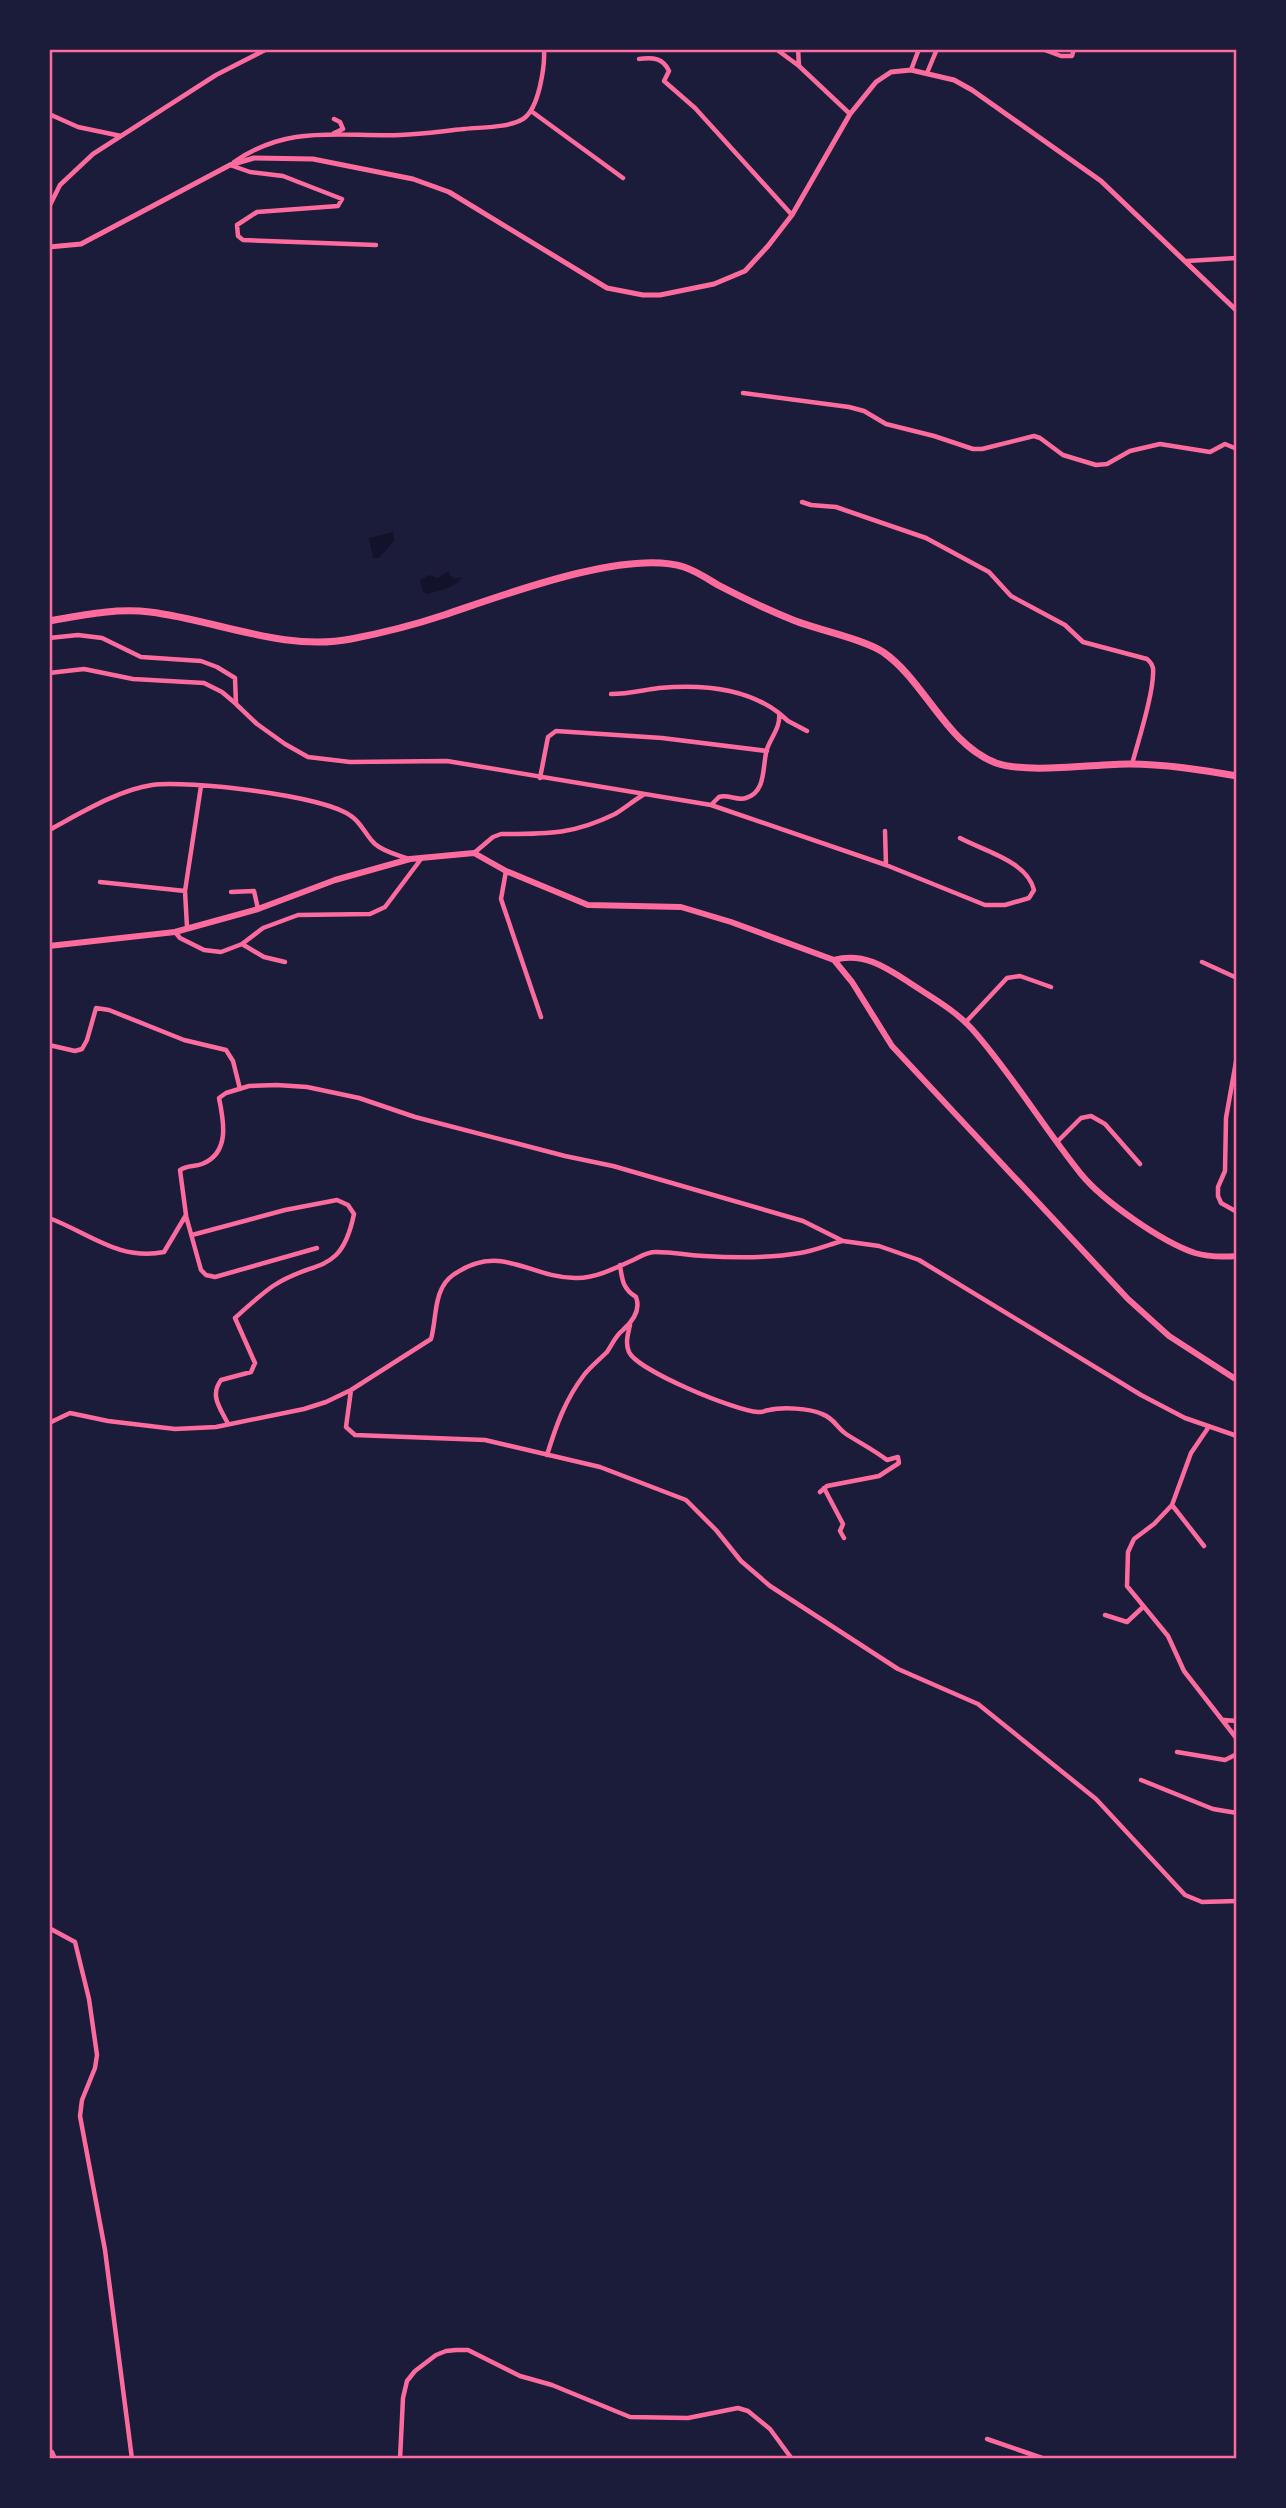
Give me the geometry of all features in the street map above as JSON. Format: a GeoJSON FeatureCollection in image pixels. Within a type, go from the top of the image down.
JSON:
{"type":"FeatureCollection","features":[{"type":"Feature","properties":{"kind":"main road"},"geometry":{"type":"LineString","coordinates":[[49,621],[93,613],[152,612],[255,634],[313,642],[348,640],[440,616],[568,576],[642,563],[683,567],[793,621],[883,652],[900,667],[959,737],[989,760],[1013,766],[1132,764],[1237,776]]}},
{"type":"Feature","properties":{"kind":"main road"},"geometry":{"type":"LineString","coordinates":[[49,946],[175,932],[258,909],[335,880],[410,859],[474,853],[506,871],[588,905],[681,907],[731,922],[834,960],[852,982],[892,1046],[1128,1299],[1169,1336],[1237,1380]]}},
{"type":"Feature","properties":{"kind":"main road"},"geometry":{"type":"LineString","coordinates":[[834,960],[847,956],[863,957],[896,974],[965,1023],[1006,1069],[1082,1175],[1128,1215],[1168,1241],[1193,1253],[1237,1256]]}},
{"type":"Feature","properties":{"kind":"street"},"geometry":{"type":"LineString","coordinates":[[49,207],[60,184],[93,154],[216,75],[267,49]]}},
{"type":"Feature","properties":{"kind":"street"},"geometry":{"type":"LineString","coordinates":[[49,247],[81,244],[230,164],[254,148],[270,142],[295,136],[402,135],[478,128],[523,119],[531,111],[538,93],[544,49]]}},
{"type":"Feature","properties":{"kind":"street"},"geometry":{"type":"LineString","coordinates":[[776,49],[799,66],[850,114]]}},
{"type":"Feature","properties":{"kind":"street"},"geometry":{"type":"LineString","coordinates":[[798,49],[799,66]]}},
{"type":"Feature","properties":{"kind":"street"},"geometry":{"type":"LineString","coordinates":[[911,70],[919,49]]}},
{"type":"Feature","properties":{"kind":"street"},"geometry":{"type":"LineString","coordinates":[[927,73],[937,49]]}},
{"type":"Feature","properties":{"kind":"street"},"geometry":{"type":"LineString","coordinates":[[1042,49],[1068,57],[1072,56],[1074,49]]}},
{"type":"Feature","properties":{"kind":"street"},"geometry":{"type":"LineString","coordinates":[[639,59],[653,57],[666,64],[669,71],[664,81],[695,108],[792,215]]}},
{"type":"Feature","properties":{"kind":"street"},"geometry":{"type":"LineString","coordinates":[[230,164],[254,158],[313,159],[413,178],[449,192],[607,288],[643,295],[687,291],[714,284],[745,271],[792,215],[850,114],[876,82],[891,72],[911,70],[954,80],[972,90],[1080,164],[1237,311]]}},
{"type":"Feature","properties":{"kind":"street"},"geometry":{"type":"LineString","coordinates":[[531,111],[623,178]]}},
{"type":"Feature","properties":{"kind":"street"},"geometry":{"type":"LineString","coordinates":[[49,114],[78,127],[122,136]]}},
{"type":"Feature","properties":{"kind":"street"},"geometry":{"type":"LineString","coordinates":[[330,135],[343,129],[340,122],[334,119]]}},
{"type":"Feature","properties":{"kind":"street"},"geometry":{"type":"LineString","coordinates":[[230,164],[250,172],[283,176],[342,199],[338,206],[257,212],[237,225],[238,236],[243,240],[376,245]]}},
{"type":"Feature","properties":{"kind":"street"},"geometry":{"type":"LineString","coordinates":[[1186,261],[1237,258]]}},
{"type":"Feature","properties":{"kind":"street"},"geometry":{"type":"LineString","coordinates":[[743,393],[849,407],[864,411],[886,424],[973,449],[1034,436],[1063,455],[1096,465],[1107,464],[1129,451],[1160,444],[1209,452],[1225,444],[1237,449]]}},
{"type":"Feature","properties":{"kind":"street"},"geometry":{"type":"LineString","coordinates":[[802,502],[836,507],[926,538],[989,572],[1012,596],[1065,625],[1083,642],[1147,659],[1152,664],[1153,672],[1132,764]]}},
{"type":"Feature","properties":{"kind":"street"},"geometry":{"type":"LineString","coordinates":[[49,638],[78,635],[102,638],[141,657],[201,661],[235,678],[236,704]]}},
{"type":"Feature","properties":{"kind":"street"},"geometry":{"type":"LineString","coordinates":[[49,673],[84,669],[132,679],[204,683],[222,692],[266,731],[308,757],[350,762],[447,761],[711,805],[886,865],[985,905],[1005,905],[1029,898],[1034,890],[1032,880],[1026,874],[960,838]]}},
{"type":"Feature","properties":{"kind":"street"},"geometry":{"type":"LineString","coordinates":[[611,694],[629,695],[657,688],[720,687],[756,699],[807,731]]}},
{"type":"Feature","properties":{"kind":"street"},"geometry":{"type":"LineString","coordinates":[[711,805],[724,795],[739,799],[748,798],[754,793],[762,781],[766,751],[777,731],[779,713]]}},
{"type":"Feature","properties":{"kind":"street"},"geometry":{"type":"LineString","coordinates":[[540,778],[548,737],[556,730],[662,738],[766,751]]}},
{"type":"Feature","properties":{"kind":"street"},"geometry":{"type":"LineString","coordinates":[[49,830],[103,801],[152,785],[201,786],[267,792],[330,806],[352,816],[375,845],[410,859]]}},
{"type":"Feature","properties":{"kind":"street"},"geometry":{"type":"LineString","coordinates":[[187,928],[185,891],[201,786]]}},
{"type":"Feature","properties":{"kind":"street"},"geometry":{"type":"LineString","coordinates":[[474,853],[493,837],[501,834],[562,833],[585,826],[617,813],[643,795]]}},
{"type":"Feature","properties":{"kind":"street"},"geometry":{"type":"LineString","coordinates":[[885,831],[886,865]]}},
{"type":"Feature","properties":{"kind":"street"},"geometry":{"type":"LineString","coordinates":[[175,932],[180,939],[204,950],[220,952],[242,944],[263,928],[298,915],[370,914],[385,907],[421,858]]}},
{"type":"Feature","properties":{"kind":"street"},"geometry":{"type":"LineString","coordinates":[[506,871],[501,899],[541,1017]]}},
{"type":"Feature","properties":{"kind":"street"},"geometry":{"type":"LineString","coordinates":[[100,882],[185,891]]}},
{"type":"Feature","properties":{"kind":"street"},"geometry":{"type":"LineString","coordinates":[[231,892],[254,891],[258,909]]}},
{"type":"Feature","properties":{"kind":"street"},"geometry":{"type":"LineString","coordinates":[[242,944],[264,957],[285,962]]}},
{"type":"Feature","properties":{"kind":"street"},"geometry":{"type":"LineString","coordinates":[[1202,962],[1237,978]]}},
{"type":"Feature","properties":{"kind":"street"},"geometry":{"type":"LineString","coordinates":[[965,1023],[1007,978],[1020,976],[1051,986]]}},
{"type":"Feature","properties":{"kind":"street"},"geometry":{"type":"LineString","coordinates":[[49,1045],[75,1051],[82,1049],[96,1008],[109,1010],[184,1040],[226,1050],[233,1061],[240,1088]]}},
{"type":"Feature","properties":{"kind":"street"},"geometry":{"type":"LineString","coordinates":[[1237,1056],[1228,1103],[1224,1171],[1218,1187],[1218,1196],[1222,1203],[1237,1212]]}},
{"type":"Feature","properties":{"kind":"street"},"geometry":{"type":"LineString","coordinates":[[317,1248],[215,1276],[206,1275],[201,1270],[186,1215],[180,1170],[198,1166],[218,1153],[224,1131],[219,1098],[226,1093],[249,1086],[277,1085],[307,1087],[359,1098],[415,1116],[613,1166],[803,1221],[843,1241],[879,1246],[919,1260],[1142,1395],[1208,1427],[1237,1436]]}},
{"type":"Feature","properties":{"kind":"street"},"geometry":{"type":"LineString","coordinates":[[1228,1103],[1237,1105]]}},
{"type":"Feature","properties":{"kind":"street"},"geometry":{"type":"LineString","coordinates":[[1058,1141],[1081,1118],[1087,1115],[1095,1117],[1140,1164]]}},
{"type":"Feature","properties":{"kind":"street"},"geometry":{"type":"LineString","coordinates":[[192,1235],[285,1210],[337,1200],[348,1205],[354,1214],[351,1231],[337,1257],[274,1285],[235,1318],[255,1363],[251,1372],[221,1380],[215,1389],[215,1397],[228,1424]]}},
{"type":"Feature","properties":{"kind":"street"},"geometry":{"type":"LineString","coordinates":[[49,1218],[77,1229],[116,1250],[151,1254],[164,1252],[186,1215]]}},
{"type":"Feature","properties":{"kind":"street"},"geometry":{"type":"LineString","coordinates":[[49,1423],[70,1413],[108,1421],[175,1429],[228,1424],[318,1405],[351,1390],[431,1339],[439,1296],[444,1284],[460,1271],[483,1260],[510,1262],[543,1273],[578,1279],[656,1252],[707,1257],[774,1256],[803,1253],[843,1241]]}},
{"type":"Feature","properties":{"kind":"street"},"geometry":{"type":"LineString","coordinates":[[620,1265],[627,1292],[636,1297],[638,1303],[626,1343],[637,1363],[676,1384],[746,1410],[761,1412],[770,1409],[797,1409],[821,1413],[835,1420],[844,1433],[887,1460],[898,1457],[900,1463],[879,1476],[864,1481],[844,1482],[822,1490],[843,1524],[840,1531],[844,1538]]}},
{"type":"Feature","properties":{"kind":"street"},"geometry":{"type":"LineString","coordinates":[[547,1455],[564,1405],[584,1375],[609,1349],[622,1330],[630,1325]]}},
{"type":"Feature","properties":{"kind":"street"},"geometry":{"type":"LineString","coordinates":[[351,1390],[346,1427],[355,1435],[485,1440],[600,1467],[686,1500],[716,1530],[741,1561],[770,1586],[898,1669],[978,1704],[1096,1799],[1185,1895],[1202,1902],[1237,1901]]}},
{"type":"Feature","properties":{"kind":"street"},"geometry":{"type":"LineString","coordinates":[[1208,1427],[1192,1453],[1172,1505],[1154,1524],[1134,1539],[1128,1552],[1127,1586],[1168,1636],[1184,1671],[1237,1739]]}},
{"type":"Feature","properties":{"kind":"street"},"geometry":{"type":"LineString","coordinates":[[1172,1505],[1204,1546]]}},
{"type":"Feature","properties":{"kind":"street"},"geometry":{"type":"LineString","coordinates":[[1105,1615],[1127,1622],[1143,1607]]}},
{"type":"Feature","properties":{"kind":"street"},"geometry":{"type":"LineString","coordinates":[[1223,1720],[1237,1721]]}},
{"type":"Feature","properties":{"kind":"street"},"geometry":{"type":"LineString","coordinates":[[1177,1752],[1225,1760],[1237,1754]]}},
{"type":"Feature","properties":{"kind":"street"},"geometry":{"type":"LineString","coordinates":[[1142,1780],[1213,1809],[1237,1813]]}},
{"type":"Feature","properties":{"kind":"street"},"geometry":{"type":"LineString","coordinates":[[49,1928],[75,1942],[89,1999],[97,2055],[95,2068],[82,2100],[80,2116],[103,2239],[132,2459]]}},
{"type":"Feature","properties":{"kind":"street"},"geometry":{"type":"LineString","coordinates":[[400,2459],[403,2398],[407,2381],[415,2371],[436,2355],[467,2350],[520,2376],[552,2385],[631,2417],[688,2418],[738,2408],[748,2411],[770,2429],[792,2459]]}},
{"type":"Feature","properties":{"kind":"street"},"geometry":{"type":"LineString","coordinates":[[987,2439],[1045,2459]]}},
{"type":"Feature","properties":{"kind":"street"},"geometry":{"type":"LineString","coordinates":[[49,2451],[55,2459]]}},
{"type":"Feature","properties":{"kind":"shaded area"},"geometry":{"type":"Polygon","coordinates":[[[393,532],[394,541],[379,558],[373,558],[369,538],[393,532]]]}},
{"type":"Feature","properties":{"kind":"shaded area"},"geometry":{"type":"Polygon","coordinates":[[[449,571],[454,579],[462,577],[459,582],[427,594],[423,592],[420,580],[429,575],[438,578],[449,571]]]}}]}
